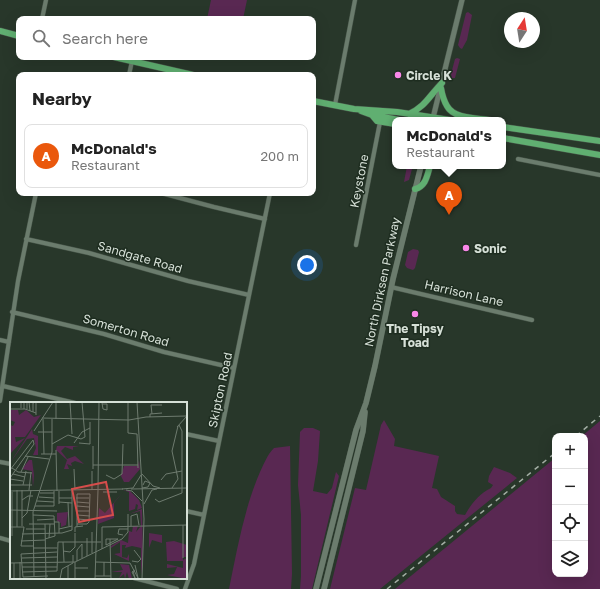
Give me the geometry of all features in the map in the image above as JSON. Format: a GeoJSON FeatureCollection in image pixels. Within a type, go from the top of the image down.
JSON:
{"type":"FeatureCollection","features":[{"type":"Feature","properties":{"kind":"main road"},"geometry":{"type":"LineString","coordinates":[[0,31],[16,35]]}},
{"type":"Feature","properties":{"kind":"main road"},"geometry":{"type":"LineString","coordinates":[[128,60],[180,72]]}},
{"type":"Feature","properties":{"kind":"main road"},"geometry":{"type":"LineString","coordinates":[[409,114],[424,105],[429,96],[441,85],[446,105],[451,112],[467,117]]}},
{"type":"Feature","properties":{"kind":"main road"},"geometry":{"type":"LineString","coordinates":[[316,102],[354,109],[409,114],[423,117]]}},
{"type":"Feature","properties":{"kind":"main road"},"geometry":{"type":"LineString","coordinates":[[354,109],[372,116],[392,119]]}},
{"type":"Feature","properties":{"kind":"main road"},"geometry":{"type":"LineString","coordinates":[[372,116],[377,121],[392,124]]}},
{"type":"Feature","properties":{"kind":"main road"},"geometry":{"type":"LineString","coordinates":[[506,124],[517,128]]}},
{"type":"Feature","properties":{"kind":"main road"},"geometry":{"type":"LineString","coordinates":[[506,127],[600,141]]}},
{"type":"Feature","properties":{"kind":"main road"},"geometry":{"type":"LineString","coordinates":[[506,139],[600,155]]}},
{"type":"Feature","properties":{"kind":"main road","name":"North Dirksen Parkway"},"geometry":{"type":"LineString","coordinates":[[316,589],[356,430],[366,403],[378,356],[391,287],[420,169]]}},
{"type":"Feature","properties":{"kind":"main road"},"geometry":{"type":"LineString","coordinates":[[415,189],[419,188],[426,181],[429,169]]}},
{"type":"Feature","properties":{"kind":"main road","name":"North Dirksen Parkway"},"geometry":{"type":"LineString","coordinates":[[324,589],[363,431],[366,403]]}},
{"type":"Feature","properties":{"kind":"street"},"geometry":{"type":"LineString","coordinates":[[43,16],[46,0]]}},
{"type":"Feature","properties":{"kind":"street"},"geometry":{"type":"LineString","coordinates":[[335,105],[355,0]]}},
{"type":"Feature","properties":{"kind":"street"},"geometry":{"type":"LineString","coordinates":[[433,117],[462,0]]}},
{"type":"Feature","properties":{"kind":"street"},"geometry":{"type":"LineString","coordinates":[[130,72],[132,61]]}},
{"type":"Feature","properties":{"kind":"street","name":"Keystone"},"geometry":{"type":"LineString","coordinates":[[356,244],[380,122]]}},
{"type":"Feature","properties":{"kind":"street"},"geometry":{"type":"LineString","coordinates":[[518,159],[600,175]]}},
{"type":"Feature","properties":{"kind":"street"},"geometry":{"type":"LineString","coordinates":[[0,401],[12,312],[35,196]]}},
{"type":"Feature","properties":{"kind":"street"},"geometry":{"type":"LineString","coordinates":[[172,196],[214,208],[265,219]]}},
{"type":"Feature","properties":{"kind":"street","name":"Skipton Road"},"geometry":{"type":"LineString","coordinates":[[184,589],[194,564],[269,196]]}},
{"type":"Feature","properties":{"kind":"street","name":"Sandgate Road"},"geometry":{"type":"LineString","coordinates":[[26,239],[107,257],[188,281],[249,295]]}},
{"type":"Feature","properties":{"kind":"street","name":"Harrison Lane"},"geometry":{"type":"LineString","coordinates":[[391,287],[532,320]]}},
{"type":"Feature","properties":{"kind":"street","name":"Somerton Road"},"geometry":{"type":"LineString","coordinates":[[12,312],[97,332],[164,352],[234,368]]}},
{"type":"Feature","properties":{"kind":"street"},"geometry":{"type":"LineString","coordinates":[[0,340],[8,342]]}},
{"type":"Feature","properties":{"kind":"street"},"geometry":{"type":"LineString","coordinates":[[2,386],[70,402]]}},
{"type":"Feature","properties":{"kind":"street"},"geometry":{"type":"LineString","coordinates":[[187,434],[219,441]]}},
{"type":"Feature","properties":{"kind":"street"},"geometry":{"type":"LineString","coordinates":[[0,462],[10,464]]}},
{"type":"Feature","properties":{"kind":"street"},"geometry":{"type":"LineString","coordinates":[[187,511],[204,515]]}},
{"type":"Feature","properties":{"kind":"street"},"geometry":{"type":"LineString","coordinates":[[0,538],[10,541]]}},
{"type":"Feature","properties":{"kind":"street"},"geometry":{"type":"LineString","coordinates":[[138,579],[177,589]]}},
{"type":"Feature","properties":{"kind":"shaded area"},"geometry":{"type":"Polygon","coordinates":[[[211,0],[247,0],[244,16],[208,16],[211,0]]]}},
{"type":"Feature","properties":{"kind":"shaded area"},"geometry":{"type":"Polygon","coordinates":[[[468,12],[472,15],[467,40],[462,49],[458,45],[466,13],[468,12]]]}},
{"type":"Feature","properties":{"kind":"shaded area"},"geometry":{"type":"Polygon","coordinates":[[[455,59],[460,59],[455,78],[452,78],[451,74],[455,59]]]}},
{"type":"Feature","properties":{"kind":"shaded area"},"geometry":{"type":"Polygon","coordinates":[[[406,169],[412,169],[409,180],[404,182],[406,169]]]}},
{"type":"Feature","properties":{"kind":"shaded area"},"geometry":{"type":"Polygon","coordinates":[[[413,249],[418,250],[419,252],[415,268],[413,270],[407,268],[405,265],[408,252],[413,249]]]}},
{"type":"Feature","properties":{"kind":"shaded area"},"geometry":{"type":"Polygon","coordinates":[[[384,420],[395,439],[394,446],[439,456],[432,488],[437,489],[441,497],[455,506],[455,511],[457,514],[465,515],[476,500],[491,488],[493,485],[488,482],[489,476],[494,467],[510,473],[517,478],[380,589],[330,589],[355,488],[366,490],[381,425],[384,420]]]}},
{"type":"Feature","properties":{"kind":"shaded area"},"geometry":{"type":"Polygon","coordinates":[[[600,421],[600,589],[395,589],[552,460],[552,577],[588,577],[588,433],[586,433],[600,421]]]}},
{"type":"Feature","properties":{"kind":"shaded area"},"geometry":{"type":"Polygon","coordinates":[[[304,428],[313,428],[320,431],[318,461],[313,491],[327,494],[332,488],[336,472],[339,476],[312,589],[300,589],[301,515],[298,485],[300,432],[304,428]]]}},
{"type":"Feature","properties":{"kind":"shaded area"},"geometry":{"type":"Polygon","coordinates":[[[290,446],[291,589],[229,589],[245,515],[254,486],[260,472],[274,448],[290,446]]]}},
{"type":"Feature","properties":{"kind":"railway"},"geometry":{"type":"LineString","coordinates":[[580,433],[600,416]]}},
{"type":"Feature","properties":{"kind":"railway"},"geometry":{"type":"LineString","coordinates":[[387,589],[552,455]]}},
{"type":"Feature","properties":{"kind":"place","name":"Circle K"},"geometry":{"type":"Point","coordinates":[398,75]}},
{"type":"Feature","properties":{"kind":"place","name":"McDonald's"},"geometry":{"type":"Point","coordinates":[449,215]}},
{"type":"Feature","properties":{"kind":"place","name":"Sonic"},"geometry":{"type":"Point","coordinates":[466,248]}},
{"type":"Feature","properties":{"kind":"place","name":"The Tipsy Toad"},"geometry":{"type":"Point","coordinates":[415,314]}}]}
